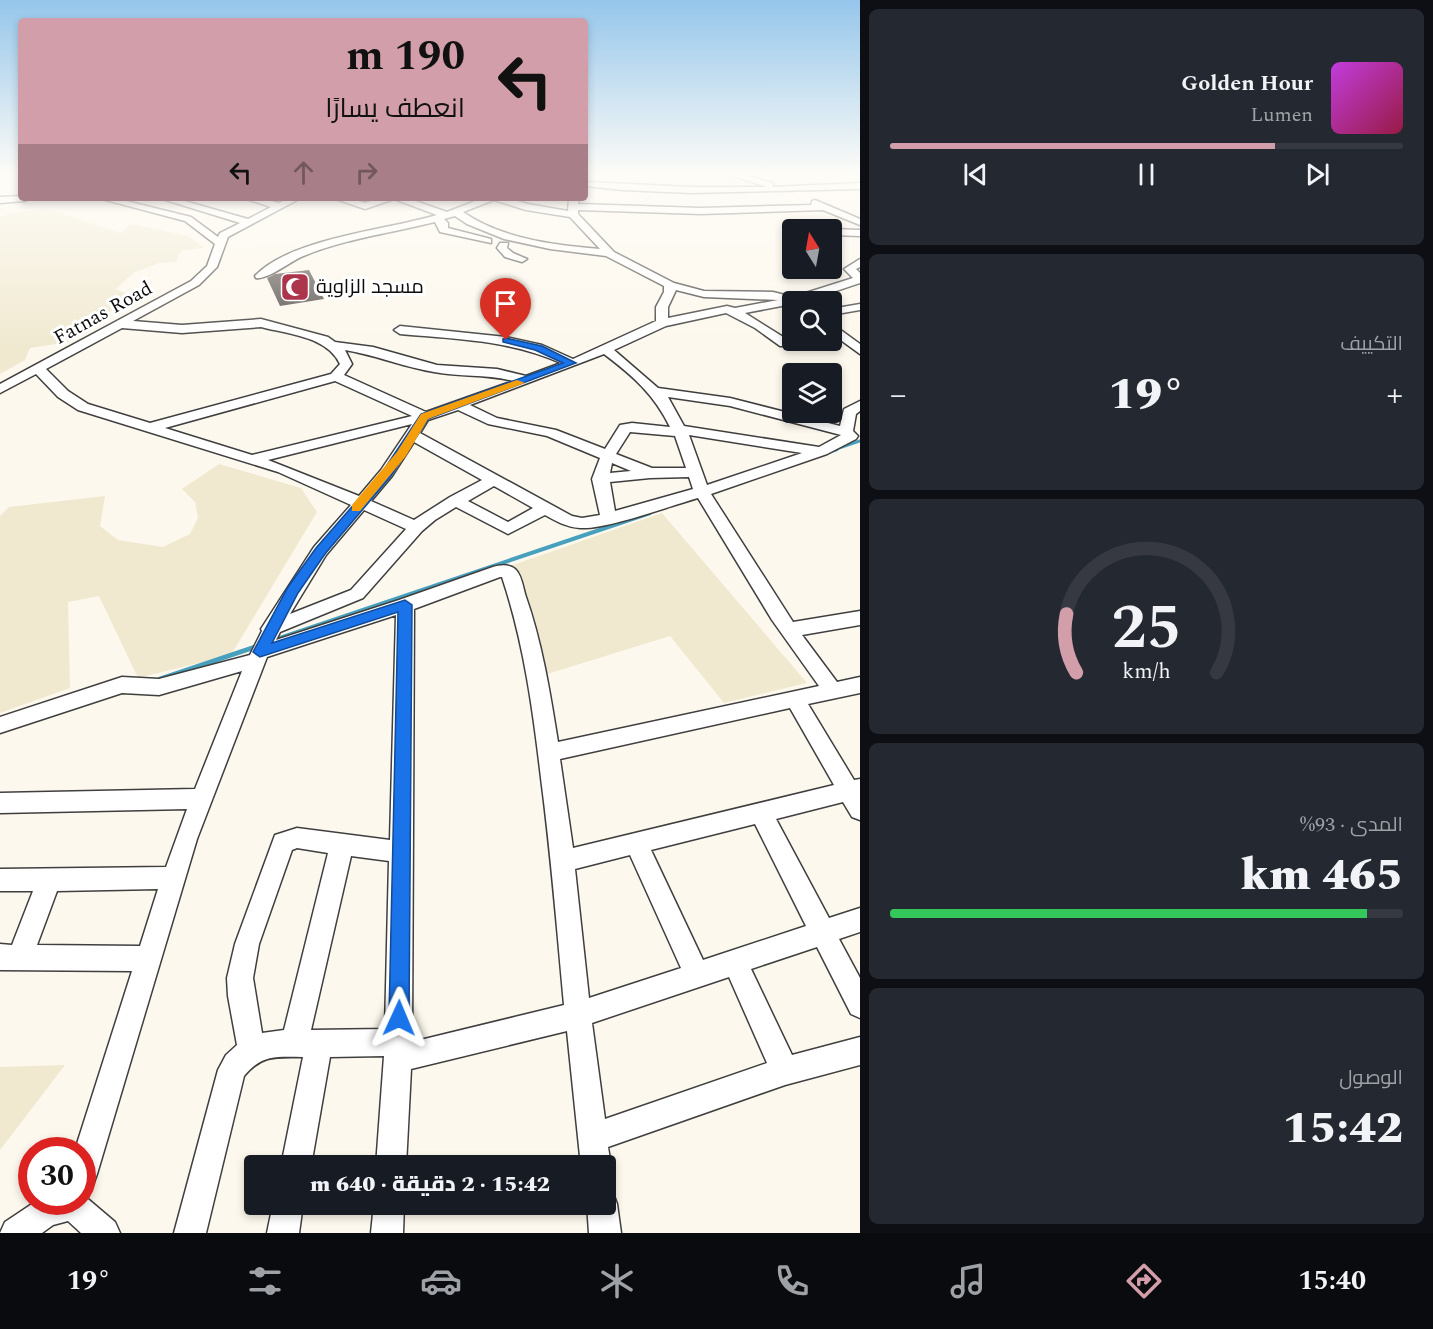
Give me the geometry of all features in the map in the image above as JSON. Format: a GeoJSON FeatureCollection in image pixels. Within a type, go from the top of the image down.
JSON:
{"type":"FeatureCollection","features":[{"type":"Feature","properties":{"kind":"street"},"geometry":{"type":"LineString","coordinates":[[208,234],[220,243]]}},
{"type":"Feature","properties":{"kind":"street","name":"Fatnas Road"},"geometry":{"type":"LineString","coordinates":[[0,389],[202,278],[212,267],[220,243],[227,234]]}},
{"type":"Feature","properties":{"kind":"street"},"geometry":{"type":"LineString","coordinates":[[260,276],[288,260],[373,234]]}},
{"type":"Feature","properties":{"kind":"street"},"geometry":{"type":"LineString","coordinates":[[456,234],[504,245],[502,248],[509,255],[526,256]]}},
{"type":"Feature","properties":{"kind":"street"},"geometry":{"type":"LineString","coordinates":[[502,234],[563,250],[608,253],[670,285],[704,294],[773,295],[782,297]]}},
{"type":"Feature","properties":{"kind":"street"},"geometry":{"type":"LineString","coordinates":[[593,234],[608,253]]}},
{"type":"Feature","properties":{"kind":"street"},"geometry":{"type":"LineString","coordinates":[[860,262],[849,269],[860,279]]}},
{"type":"Feature","properties":{"kind":"street"},"geometry":{"type":"LineString","coordinates":[[823,291],[860,279]]}},
{"type":"Feature","properties":{"kind":"street"},"geometry":{"type":"LineString","coordinates":[[662,323],[662,307],[670,292],[670,285]]}},
{"type":"Feature","properties":{"kind":"street"},"geometry":{"type":"LineString","coordinates":[[838,285],[860,301]]}},
{"type":"Feature","properties":{"kind":"street"},"geometry":{"type":"LineString","coordinates":[[704,294],[714,304],[759,325],[782,342]]}},
{"type":"Feature","properties":{"kind":"street"},"geometry":{"type":"LineString","coordinates":[[253,459],[424,417],[606,350],[662,323],[782,303]]}},
{"type":"Feature","properties":{"kind":"street"},"geometry":{"type":"LineString","coordinates":[[842,310],[860,307]]}},
{"type":"Feature","properties":{"kind":"street"},"geometry":{"type":"LineString","coordinates":[[121,324],[182,329],[261,323],[324,340],[334,345],[373,351],[436,369],[497,373],[527,380]]}},
{"type":"Feature","properties":{"kind":"street"},"geometry":{"type":"LineString","coordinates":[[400,330],[506,340],[538,348],[572,363]]}},
{"type":"Feature","properties":{"kind":"street"},"geometry":{"type":"LineString","coordinates":[[842,335],[860,350]]}},
{"type":"Feature","properties":{"kind":"street"},"geometry":{"type":"LineString","coordinates":[[847,339],[860,338]]}},
{"type":"Feature","properties":{"kind":"street"},"geometry":{"type":"LineString","coordinates":[[334,345],[346,364],[336,377]]}},
{"type":"Feature","properties":{"kind":"street"},"geometry":{"type":"LineString","coordinates":[[606,350],[665,402],[679,430],[702,492],[789,630],[833,691]]}},
{"type":"Feature","properties":{"kind":"street"},"geometry":{"type":"LineString","coordinates":[[38,369],[71,400],[100,413],[253,459],[303,477],[416,527]]}},
{"type":"Feature","properties":{"kind":"street"},"geometry":{"type":"LineString","coordinates":[[148,428],[336,377],[424,417]]}},
{"type":"Feature","properties":{"kind":"street"},"geometry":{"type":"LineString","coordinates":[[412,435],[574,523],[590,523],[702,492],[822,452],[850,438],[851,435],[730,402],[653,391]]}},
{"type":"Feature","properties":{"kind":"street"},"geometry":{"type":"LineString","coordinates":[[459,405],[482,418],[551,433],[608,454],[650,473]]}},
{"type":"Feature","properties":{"kind":"street"},"geometry":{"type":"LineString","coordinates":[[846,432],[849,411],[860,405]]}},
{"type":"Feature","properties":{"kind":"street"},"geometry":{"type":"LineString","coordinates":[[94,1137],[174,878],[201,800],[270,629],[320,551],[387,473],[424,417]]}},
{"type":"Feature","properties":{"kind":"street"},"geometry":{"type":"LineString","coordinates":[[609,518],[600,479],[608,454],[626,427],[679,430],[822,452]]}},
{"type":"Feature","properties":{"kind":"street"},"geometry":{"type":"LineString","coordinates":[[600,479],[650,473],[695,472]]}},
{"type":"Feature","properties":{"kind":"street"},"geometry":{"type":"LineString","coordinates":[[270,629],[357,594],[416,527],[455,500],[494,480]]}},
{"type":"Feature","properties":{"kind":"street"},"geometry":{"type":"LineString","coordinates":[[455,500],[508,529],[545,508]]}},
{"type":"Feature","properties":{"kind":"street"},"geometry":{"type":"LineString","coordinates":[[0,725],[122,685],[159,687],[258,656],[500,571],[510,574],[526,622],[537,669],[563,861],[578,1015],[595,1152],[785,1071],[860,1051]]}},
{"type":"Feature","properties":{"kind":"street"},"geometry":{"type":"LineString","coordinates":[[392,1155],[398,1050],[405,605]]}},
{"type":"Feature","properties":{"kind":"street"},"geometry":{"type":"LineString","coordinates":[[789,630],[860,618]]}},
{"type":"Feature","properties":{"kind":"street"},"geometry":{"type":"LineString","coordinates":[[549,753],[860,685]]}},
{"type":"Feature","properties":{"kind":"street"},"geometry":{"type":"LineString","coordinates":[[795,699],[854,789],[860,810]]}},
{"type":"Feature","properties":{"kind":"street"},"geometry":{"type":"LineString","coordinates":[[563,861],[854,789]]}},
{"type":"Feature","properties":{"kind":"street"},"geometry":{"type":"LineString","coordinates":[[0,803],[201,800]]}},
{"type":"Feature","properties":{"kind":"street"},"geometry":{"type":"LineString","coordinates":[[761,812],[860,1005]]}},
{"type":"Feature","properties":{"kind":"street"},"geometry":{"type":"LineString","coordinates":[[252,1050],[241,996],[240,978],[247,944],[283,842],[292,838],[402,852]]}},
{"type":"Feature","properties":{"kind":"street"},"geometry":{"type":"LineString","coordinates":[[636,843],[697,975]]}},
{"type":"Feature","properties":{"kind":"street"},"geometry":{"type":"LineString","coordinates":[[297,1155],[307,1042],[342,844]]}},
{"type":"Feature","properties":{"kind":"street"},"geometry":{"type":"LineString","coordinates":[[50,878],[10,957],[149,959]]}},
{"type":"Feature","properties":{"kind":"street"},"geometry":{"type":"LineString","coordinates":[[0,880],[174,878]]}},
{"type":"Feature","properties":{"kind":"street"},"geometry":{"type":"LineString","coordinates":[[190,1233],[232,1070],[239,1059],[252,1050],[268,1044],[307,1042],[398,1050],[578,1015],[860,920]]}},
{"type":"Feature","properties":{"kind":"street"},"geometry":{"type":"LineString","coordinates":[[735,962],[785,1071]]}},
{"type":"Feature","properties":{"kind":"street"},"geometry":{"type":"LineString","coordinates":[[16,1233],[42,1215]]}},
{"type":"Feature","properties":{"kind":"street"},"geometry":{"type":"LineString","coordinates":[[85,1215],[104,1233]]}},
{"type":"Feature","properties":{"kind":"street"},"geometry":{"type":"LineString","coordinates":[[283,1233],[286,1215]]}},
{"type":"Feature","properties":{"kind":"street"},"geometry":{"type":"LineString","coordinates":[[387,1233],[388,1215]]}},
{"type":"Feature","properties":{"kind":"street"},"geometry":{"type":"LineString","coordinates":[[603,1215],[605,1233]]}},
{"type":"Feature","properties":{"kind":"shaded area"},"geometry":{"type":"Polygon","coordinates":[[[0,234],[176,234],[188,236],[204,248],[181,251],[176,262],[159,263],[133,273],[116,289],[131,296],[68,342],[30,348],[25,360],[0,374],[0,234]]]}},
{"type":"Feature","properties":{"kind":"shaded area"},"geometry":{"type":"Polygon","coordinates":[[[219,464],[301,488],[317,512],[231,655],[138,678],[99,596],[68,602],[70,688],[0,713],[0,516],[9,507],[105,496],[100,526],[118,540],[163,547],[190,534],[198,518],[195,502],[182,489],[219,464]]]}},
{"type":"Feature","properties":{"kind":"shaded area"},"geometry":{"type":"Polygon","coordinates":[[[662,513],[807,683],[724,703],[670,636],[541,676],[507,567],[662,513]]]}},
{"type":"Feature","properties":{"kind":"shaded area"},"geometry":{"type":"Polygon","coordinates":[[[65,1065],[0,1150],[0,1067],[65,1065]]]}},
{"type":"Feature","properties":{"kind":"building","name":"مسجد الزاوية"},"geometry":{"type":"Polygon","coordinates":[[[309,270],[324,299],[280,306],[267,278],[275,274],[309,270]]]}},
{"type":"Feature","properties":{"kind":"waterway"},"geometry":{"type":"LineString","coordinates":[[833,450],[860,441]]}},
{"type":"Feature","properties":{"kind":"waterway"},"geometry":{"type":"LineString","coordinates":[[828,452],[837,449]]}},
{"type":"Feature","properties":{"kind":"waterway"},"geometry":{"type":"LineString","coordinates":[[271,641],[650,513]]}},
{"type":"Feature","properties":{"kind":"waterway"},"geometry":{"type":"LineString","coordinates":[[250,649],[258,646]]}},
{"type":"Feature","properties":{"kind":"waterway"},"geometry":{"type":"LineString","coordinates":[[160,679],[255,647]]}},
{"type":"Feature","properties":{"kind":"slow traffic"},"geometry":{"type":"LineString","coordinates":[[356,508],[402,454],[424,417],[520,383]]}},
{"type":"Feature","properties":{"kind":"place","name":"مسجد الزاوية"},"geometry":{"type":"Point","coordinates":[295,287]}},
{"type":"Feature","properties":{"kind":"route"},"geometry":{"type":"LineString","coordinates":[[399,1018],[405,605],[260,652],[270,629],[320,551],[402,454],[424,417],[572,363],[538,348],[506,340]]}}]}
